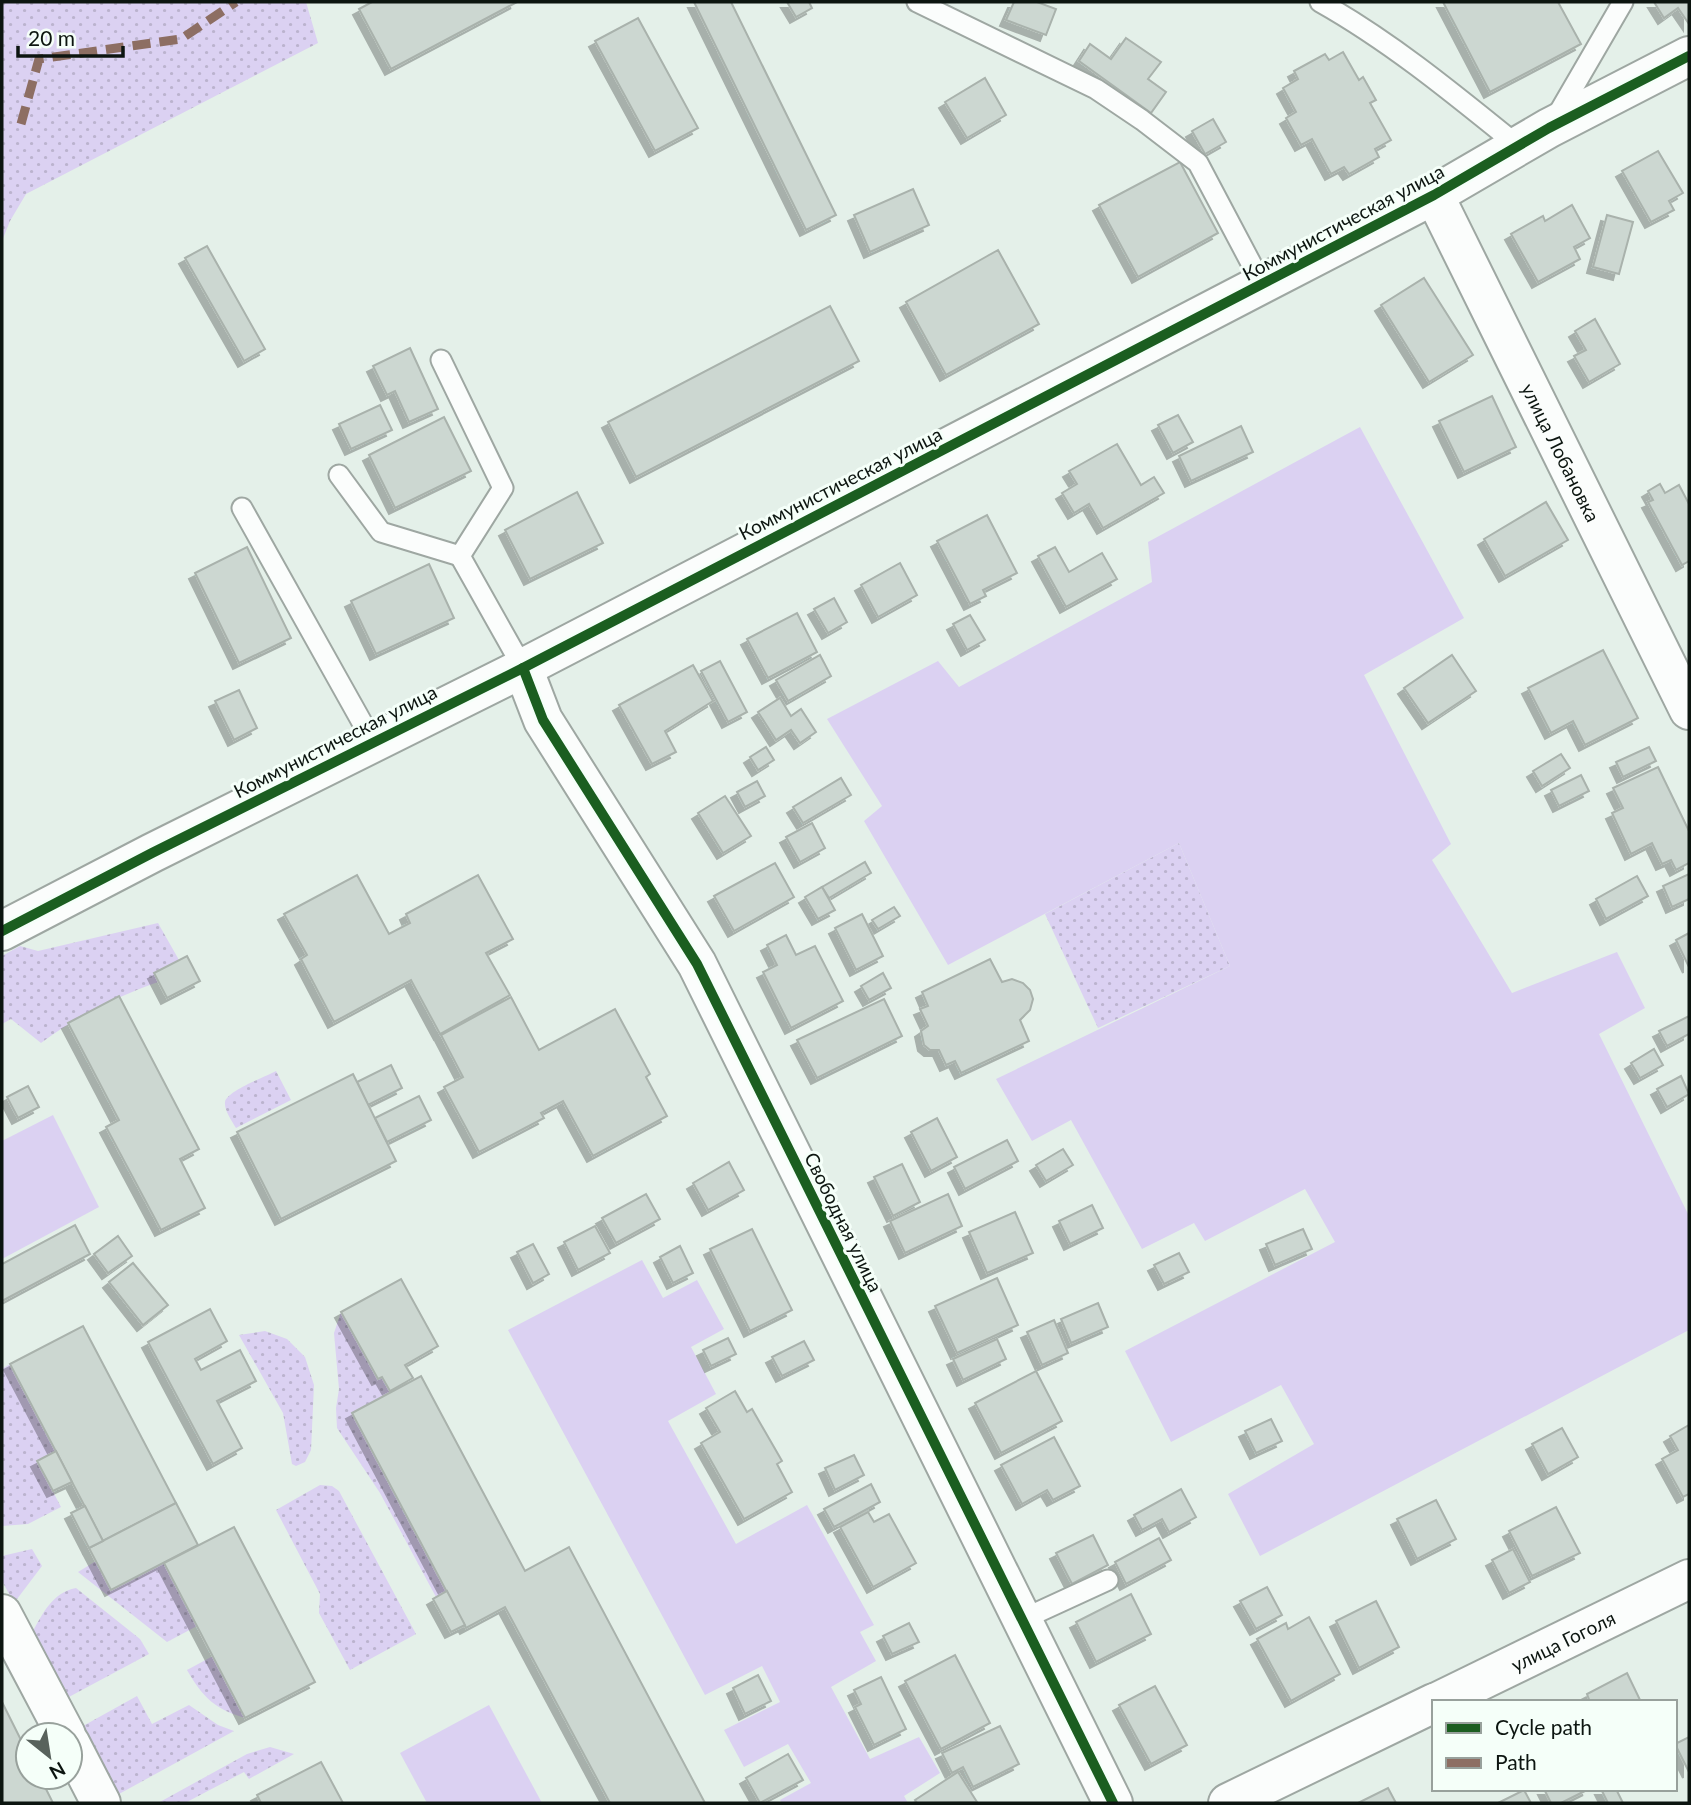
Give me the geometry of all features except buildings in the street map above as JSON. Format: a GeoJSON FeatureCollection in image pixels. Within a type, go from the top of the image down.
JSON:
{"type":"FeatureCollection","features":[{"type":"Feature","properties":{"kind":"street","name":"Коммунистическая улица"},"geometry":{"type":"LineString","coordinates":[[2,931],[523,667],[1434,195],[1533,137],[1689,56]]}},
{"type":"Feature","properties":{"kind":"street","name":"улица Лобановка"},"geometry":{"type":"LineString","coordinates":[[1434,195],[1689,710]]}},
{"type":"Feature","properties":{"kind":"street","name":"Свободная улица"},"geometry":{"type":"LineString","coordinates":[[523,667],[543,720],[697,964],[1113,1803]]}},
{"type":"Feature","properties":{"kind":"street","name":"улица Гоголя"},"geometry":{"type":"LineString","coordinates":[[1439,1700],[1689,1579]]}},
{"type":"Feature","properties":{"kind":"street"},"geometry":{"type":"LineString","coordinates":[[2,1614],[59,1721]]}},
{"type":"Feature","properties":{"kind":"street","name":"улица Гоголя"},"geometry":{"type":"LineString","coordinates":[[1228,1803],[1432,1703]]}},
{"type":"Feature","properties":{"kind":"street"},"geometry":{"type":"LineString","coordinates":[[84,1770],[101,1803]]}},
{"type":"Feature","properties":{"kind":"lane"},"geometry":{"type":"LineString","coordinates":[[917,2],[1096,89],[1198,163],[1262,284]]}},
{"type":"Feature","properties":{"kind":"lane"},"geometry":{"type":"LineString","coordinates":[[1320,2],[1533,137],[1623,2]]}},
{"type":"Feature","properties":{"kind":"lane"},"geometry":{"type":"LineString","coordinates":[[441,360],[503,488],[460,556]]}},
{"type":"Feature","properties":{"kind":"lane"},"geometry":{"type":"LineString","coordinates":[[339,475],[381,532],[460,556],[523,667]]}},
{"type":"Feature","properties":{"kind":"lane"},"geometry":{"type":"LineString","coordinates":[[242,508],[373,742]]}},
{"type":"Feature","properties":{"kind":"lane"},"geometry":{"type":"LineString","coordinates":[[1021,1620],[1108,1580]]}},
{"type":"Feature","properties":{"kind":"shaded area"},"geometry":{"type":"Polygon","coordinates":[[[2,2],[306,2],[318,43],[26,194],[2,241],[2,2]]]}},
{"type":"Feature","properties":{"kind":"shaded area"},"geometry":{"type":"Polygon","coordinates":[[[1360,427],[1464,618],[1364,675],[1451,844],[1432,860],[1512,993],[1617,952],[1645,1008],[1599,1034],[1689,1216],[1689,1330],[1260,1556],[1228,1494],[1314,1444],[1281,1385],[1171,1442],[1125,1351],[1335,1242],[1305,1189],[1205,1241],[1194,1223],[1142,1249],[1071,1120],[1032,1141],[996,1079],[1230,966],[1179,843],[948,965],[864,821],[882,806],[827,719],[938,661],[959,687],[1152,582],[1148,542],[1360,427]]]}},
{"type":"Feature","properties":{"kind":"shaded area"},"geometry":{"type":"Polygon","coordinates":[[[1179,843],[1230,966],[1098,1028],[1045,914],[1179,843]]]}},
{"type":"Feature","properties":{"kind":"shaded area"},"geometry":{"type":"Polygon","coordinates":[[[158,923],[179,960],[154,972],[158,982],[97,1008],[41,1043],[11,1019],[2,1024],[2,956],[20,946],[38,951],[158,923]]]}},
{"type":"Feature","properties":{"kind":"shaded area"},"geometry":{"type":"Polygon","coordinates":[[[276,1071],[291,1100],[236,1128],[226,1108],[227,1098],[276,1071]]]}},
{"type":"Feature","properties":{"kind":"shaded area"},"geometry":{"type":"Polygon","coordinates":[[[53,1115],[99,1207],[2,1259],[2,1141],[53,1115]]]}},
{"type":"Feature","properties":{"kind":"shaded area"},"geometry":{"type":"Polygon","coordinates":[[[642,1260],[663,1298],[697,1280],[724,1329],[691,1347],[716,1394],[668,1421],[736,1544],[807,1505],[874,1625],[860,1632],[876,1661],[831,1687],[870,1759],[919,1737],[940,1773],[904,1796],[908,1803],[782,1803],[780,1800],[811,1783],[788,1744],[744,1767],[724,1730],[780,1702],[762,1666],[705,1695],[508,1330],[642,1260]]]}},
{"type":"Feature","properties":{"kind":"shaded area"},"geometry":{"type":"Polygon","coordinates":[[[341,1312],[377,1379],[382,1377],[390,1393],[353,1413],[447,1591],[436,1597],[380,1493],[337,1428],[339,1389],[334,1333],[341,1312]]]}},
{"type":"Feature","properties":{"kind":"shaded area"},"geometry":{"type":"Polygon","coordinates":[[[265,1331],[287,1339],[305,1357],[314,1385],[311,1450],[305,1462],[296,1466],[292,1464],[283,1413],[239,1335],[265,1331]]]}},
{"type":"Feature","properties":{"kind":"shaded area"},"geometry":{"type":"Polygon","coordinates":[[[10,1364],[56,1451],[37,1461],[61,1507],[28,1524],[2,1526],[2,1369],[10,1364]]]}},
{"type":"Feature","properties":{"kind":"shaded area"},"geometry":{"type":"Polygon","coordinates":[[[320,1485],[332,1486],[339,1491],[416,1634],[350,1670],[319,1613],[320,1594],[276,1510],[320,1485]]]}},
{"type":"Feature","properties":{"kind":"shaded area"},"geometry":{"type":"Polygon","coordinates":[[[32,1549],[42,1566],[14,1603],[2,1581],[2,1556],[32,1549]]]}},
{"type":"Feature","properties":{"kind":"shaded area"},"geometry":{"type":"Polygon","coordinates":[[[96,1561],[112,1590],[164,1563],[197,1626],[167,1642],[78,1572],[96,1561]]]}},
{"type":"Feature","properties":{"kind":"shaded area"},"geometry":{"type":"Polygon","coordinates":[[[76,1588],[140,1639],[149,1654],[67,1698],[32,1633],[54,1599],[76,1588]]]}},
{"type":"Feature","properties":{"kind":"shaded area"},"geometry":{"type":"Polygon","coordinates":[[[213,1656],[245,1718],[226,1711],[211,1701],[187,1670],[213,1656]]]}},
{"type":"Feature","properties":{"kind":"shaded area"},"geometry":{"type":"Polygon","coordinates":[[[137,1696],[152,1724],[189,1705],[218,1725],[234,1731],[119,1794],[84,1725],[137,1696]]]}},
{"type":"Feature","properties":{"kind":"shaded area"},"geometry":{"type":"Polygon","coordinates":[[[489,1705],[542,1803],[427,1803],[400,1753],[489,1705]]]}},
{"type":"Feature","properties":{"kind":"shaded area"},"geometry":{"type":"Polygon","coordinates":[[[270,1747],[294,1754],[249,1779],[244,1772],[185,1803],[158,1803],[247,1754],[270,1747]]]}},
{"type":"Feature","properties":{"kind":"marked path"},"geometry":{"type":"LineString","coordinates":[[21,124],[39,59],[181,39],[236,2]]}},
{"type":"Feature","properties":{"kind":"cycle path"},"geometry":{"type":"LineString","coordinates":[[2,931],[523,668],[1434,195],[1549,128],[1689,56]]}},
{"type":"Feature","properties":{"kind":"cycle path"},"geometry":{"type":"LineString","coordinates":[[523,668],[543,720],[697,964],[1113,1803]]}}]}
